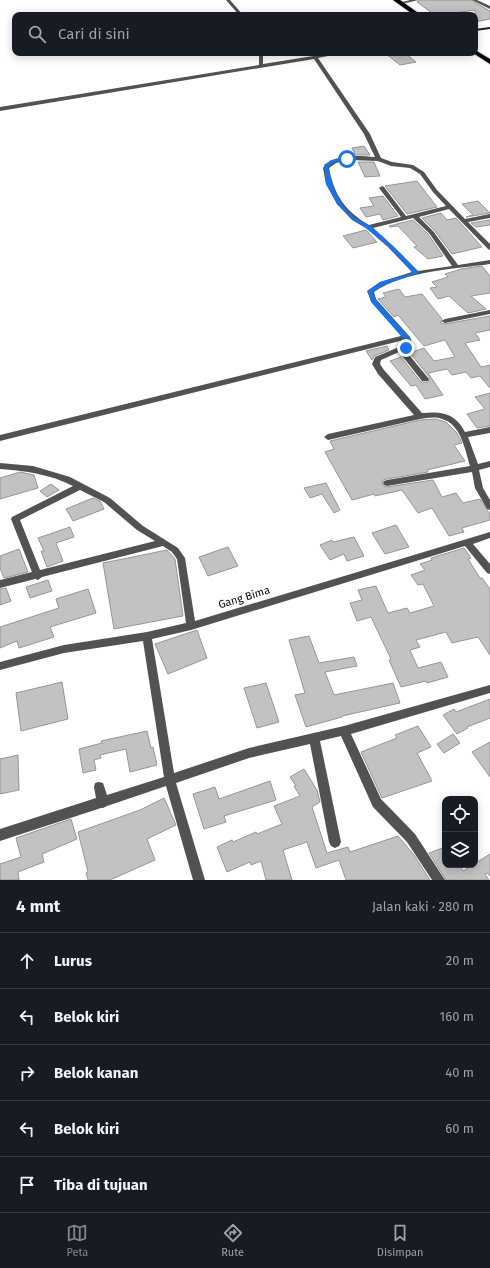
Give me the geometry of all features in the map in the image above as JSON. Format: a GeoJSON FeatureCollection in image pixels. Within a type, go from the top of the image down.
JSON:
{"type":"FeatureCollection","features":[{"type":"Feature","properties":{"kind":"main road"},"geometry":{"type":"LineString","coordinates":[[398,2],[413,12]]}},
{"type":"Feature","properties":{"kind":"main road"},"geometry":{"type":"LineString","coordinates":[[478,30],[490,28]]}},
{"type":"Feature","properties":{"kind":"main road"},"geometry":{"type":"LineString","coordinates":[[478,54],[490,62]]}},
{"type":"Feature","properties":{"kind":"street"},"geometry":{"type":"LineString","coordinates":[[228,0],[238,12]]}},
{"type":"Feature","properties":{"kind":"street"},"geometry":{"type":"LineString","coordinates":[[398,2],[417,0]]}},
{"type":"Feature","properties":{"kind":"street"},"geometry":{"type":"LineString","coordinates":[[474,0],[490,8]]}},
{"type":"Feature","properties":{"kind":"street"},"geometry":{"type":"LineString","coordinates":[[261,56],[261,66]]}},
{"type":"Feature","properties":{"kind":"street"},"geometry":{"type":"LineString","coordinates":[[0,109],[322,56]]}},
{"type":"Feature","properties":{"kind":"street"},"geometry":{"type":"LineString","coordinates":[[315,57],[367,134],[379,159]]}},
{"type":"Feature","properties":{"kind":"street"},"geometry":{"type":"LineString","coordinates":[[416,273],[390,246],[368,227],[354,219],[339,203],[329,184],[326,166],[330,162],[337,160],[379,159],[391,164],[414,167],[422,173],[435,191],[490,248]]}},
{"type":"Feature","properties":{"kind":"street"},"geometry":{"type":"LineString","coordinates":[[382,188],[405,219]]}},
{"type":"Feature","properties":{"kind":"street"},"geometry":{"type":"LineString","coordinates":[[368,227],[451,207]]}},
{"type":"Feature","properties":{"kind":"street"},"geometry":{"type":"LineString","coordinates":[[415,216],[431,232],[456,267]]}},
{"type":"Feature","properties":{"kind":"street"},"geometry":{"type":"LineString","coordinates":[[463,221],[490,216]]}},
{"type":"Feature","properties":{"kind":"street"},"geometry":{"type":"LineString","coordinates":[[420,416],[381,372],[376,364],[381,358],[401,350],[408,345],[406,337],[373,300],[370,291],[382,283],[416,273],[490,262]]}},
{"type":"Feature","properties":{"kind":"street"},"geometry":{"type":"LineString","coordinates":[[445,321],[490,312]]}},
{"type":"Feature","properties":{"kind":"street"},"geometry":{"type":"LineString","coordinates":[[0,438],[406,337]]}},
{"type":"Feature","properties":{"kind":"street"},"geometry":{"type":"LineString","coordinates":[[401,350],[425,379]]}},
{"type":"Feature","properties":{"kind":"street"},"geometry":{"type":"LineString","coordinates":[[328,437],[420,416],[435,414],[448,417],[457,424],[464,435],[475,468],[479,488],[490,506]]}},
{"type":"Feature","properties":{"kind":"street"},"geometry":{"type":"LineString","coordinates":[[464,435],[490,430]]}},
{"type":"Feature","properties":{"kind":"street"},"geometry":{"type":"LineString","coordinates":[[387,483],[475,468],[490,464]]}},
{"type":"Feature","properties":{"kind":"street"},"geometry":{"type":"LineString","coordinates":[[0,466],[33,469],[67,480],[80,486],[107,500],[140,528],[175,550],[181,558],[191,626]]}},
{"type":"Feature","properties":{"kind":"street"},"geometry":{"type":"LineString","coordinates":[[38,576],[15,519],[80,486]]}},
{"type":"Feature","properties":{"kind":"street","name":"Gang Bima"},"geometry":{"type":"LineString","coordinates":[[0,666],[64,649],[147,636],[191,626],[490,535]]}},
{"type":"Feature","properties":{"kind":"street"},"geometry":{"type":"LineString","coordinates":[[0,584],[38,576],[164,542]]}},
{"type":"Feature","properties":{"kind":"street"},"geometry":{"type":"LineString","coordinates":[[467,542],[490,570]]}},
{"type":"Feature","properties":{"kind":"street"},"geometry":{"type":"LineString","coordinates":[[147,636],[170,780],[198,880]]}},
{"type":"Feature","properties":{"kind":"street"},"geometry":{"type":"LineString","coordinates":[[0,835],[103,803],[249,753],[344,731],[490,689]]}},
{"type":"Feature","properties":{"kind":"street"},"geometry":{"type":"LineString","coordinates":[[344,731],[377,803],[411,838],[439,880]]}},
{"type":"Feature","properties":{"kind":"street"},"geometry":{"type":"LineString","coordinates":[[314,737],[335,842]]}},
{"type":"Feature","properties":{"kind":"street"},"geometry":{"type":"LineString","coordinates":[[99,787],[103,803]]}},
{"type":"Feature","properties":{"kind":"building"},"geometry":{"type":"Polygon","coordinates":[[[420,0],[471,0],[490,11],[490,19],[478,21],[478,12],[475,12],[475,10],[461,12],[431,12],[417,2],[420,0]]]}},
{"type":"Feature","properties":{"kind":"building"},"geometry":{"type":"Polygon","coordinates":[[[389,56],[409,56],[416,62],[400,65],[389,56]]]}},
{"type":"Feature","properties":{"kind":"building"},"geometry":{"type":"Polygon","coordinates":[[[364,146],[370,155],[355,155],[352,148],[364,146]]]}},
{"type":"Feature","properties":{"kind":"building"},"geometry":{"type":"Polygon","coordinates":[[[358,162],[374,162],[380,176],[365,177],[358,162]]]}},
{"type":"Feature","properties":{"kind":"building"},"geometry":{"type":"Polygon","coordinates":[[[417,181],[437,207],[407,214],[385,186],[417,181]]]}},
{"type":"Feature","properties":{"kind":"building"},"geometry":{"type":"Polygon","coordinates":[[[383,196],[398,216],[383,220],[380,214],[366,217],[360,208],[374,206],[369,198],[383,196]]]}},
{"type":"Feature","properties":{"kind":"building"},"geometry":{"type":"Polygon","coordinates":[[[478,201],[490,213],[466,217],[473,215],[462,204],[478,201]]]}},
{"type":"Feature","properties":{"kind":"building"},"geometry":{"type":"Polygon","coordinates":[[[441,213],[447,220],[456,218],[482,247],[452,254],[434,230],[422,218],[441,213]]]}},
{"type":"Feature","properties":{"kind":"building"},"geometry":{"type":"Polygon","coordinates":[[[413,220],[428,234],[443,256],[428,259],[414,247],[417,246],[398,226],[389,226],[413,220]]]}},
{"type":"Feature","properties":{"kind":"building"},"geometry":{"type":"Polygon","coordinates":[[[490,220],[490,225],[476,227],[471,223],[490,220]]]}},
{"type":"Feature","properties":{"kind":"building"},"geometry":{"type":"Polygon","coordinates":[[[366,230],[377,242],[353,248],[343,236],[366,230]]]}},
{"type":"Feature","properties":{"kind":"building"},"geometry":{"type":"Polygon","coordinates":[[[482,266],[490,276],[490,293],[471,296],[486,309],[468,313],[449,296],[438,299],[430,288],[437,287],[432,282],[448,277],[445,274],[461,269],[482,266]]]}},
{"type":"Feature","properties":{"kind":"building"},"geometry":{"type":"Polygon","coordinates":[[[399,289],[405,297],[422,294],[442,319],[440,322],[444,324],[490,316],[490,330],[475,333],[480,340],[465,343],[481,367],[490,365],[490,388],[480,376],[471,378],[466,372],[452,375],[447,369],[428,373],[443,395],[425,399],[416,385],[411,386],[390,361],[401,357],[421,382],[428,382],[430,378],[410,353],[424,348],[434,361],[455,357],[445,340],[424,346],[398,315],[394,317],[378,299],[386,297],[383,293],[399,289]]]}},
{"type":"Feature","properties":{"kind":"building"},"geometry":{"type":"Polygon","coordinates":[[[387,346],[389,350],[374,356],[372,360],[366,351],[387,346]]]}},
{"type":"Feature","properties":{"kind":"building"},"geometry":{"type":"Polygon","coordinates":[[[490,393],[490,426],[477,428],[467,414],[485,409],[475,397],[490,393]]]}},
{"type":"Feature","properties":{"kind":"building"},"geometry":{"type":"Polygon","coordinates":[[[436,419],[446,422],[457,433],[462,443],[454,445],[465,461],[427,470],[428,472],[383,480],[382,484],[387,487],[433,480],[442,497],[456,493],[463,503],[480,499],[490,514],[490,520],[462,528],[464,532],[449,536],[432,508],[418,513],[402,490],[375,496],[374,494],[352,500],[325,452],[334,449],[330,441],[420,420],[436,419]]]}},
{"type":"Feature","properties":{"kind":"building"},"geometry":{"type":"Polygon","coordinates":[[[20,472],[34,475],[38,488],[0,499],[0,478],[20,472]]]}},
{"type":"Feature","properties":{"kind":"building"},"geometry":{"type":"Polygon","coordinates":[[[326,483],[340,510],[334,513],[322,494],[310,498],[304,488],[326,483]]]}},
{"type":"Feature","properties":{"kind":"building"},"geometry":{"type":"Polygon","coordinates":[[[51,484],[59,490],[47,497],[40,491],[51,484]]]}},
{"type":"Feature","properties":{"kind":"building"},"geometry":{"type":"Polygon","coordinates":[[[93,498],[100,501],[104,509],[73,521],[66,509],[93,498]]]}},
{"type":"Feature","properties":{"kind":"building"},"geometry":{"type":"Polygon","coordinates":[[[396,525],[409,547],[385,554],[372,533],[396,525]]]}},
{"type":"Feature","properties":{"kind":"building"},"geometry":{"type":"Polygon","coordinates":[[[70,527],[74,537],[56,543],[63,561],[47,567],[41,551],[44,551],[38,538],[70,527]]]}},
{"type":"Feature","properties":{"kind":"building"},"geometry":{"type":"Polygon","coordinates":[[[354,537],[364,556],[347,561],[344,554],[330,560],[320,545],[332,540],[333,542],[354,537]]]}},
{"type":"Feature","properties":{"kind":"building"},"geometry":{"type":"Polygon","coordinates":[[[228,547],[238,566],[208,576],[199,557],[228,547]]]}},
{"type":"Feature","properties":{"kind":"building"},"geometry":{"type":"Polygon","coordinates":[[[464,548],[471,558],[468,559],[480,578],[482,578],[490,589],[490,655],[478,637],[452,643],[446,632],[416,640],[420,647],[410,650],[418,668],[441,662],[448,677],[427,683],[426,681],[401,687],[389,660],[391,659],[371,617],[357,621],[350,603],[362,600],[358,590],[376,586],[388,613],[407,608],[410,613],[434,606],[423,584],[418,585],[411,575],[425,570],[420,564],[432,560],[431,558],[464,548]]]}},
{"type":"Feature","properties":{"kind":"building"},"geometry":{"type":"Polygon","coordinates":[[[19,549],[28,572],[4,578],[0,568],[0,556],[19,549]]]}},
{"type":"Feature","properties":{"kind":"building"},"geometry":{"type":"Polygon","coordinates":[[[167,550],[175,559],[183,616],[114,629],[103,563],[167,550]]]}},
{"type":"Feature","properties":{"kind":"building"},"geometry":{"type":"Polygon","coordinates":[[[48,580],[52,591],[30,598],[26,587],[48,580]]]}},
{"type":"Feature","properties":{"kind":"building"},"geometry":{"type":"Polygon","coordinates":[[[6,588],[11,601],[0,605],[0,589],[6,588]]]}},
{"type":"Feature","properties":{"kind":"building"},"geometry":{"type":"Polygon","coordinates":[[[88,589],[96,613],[50,627],[54,637],[19,648],[17,641],[0,648],[0,627],[59,608],[56,599],[88,589]]]}},
{"type":"Feature","properties":{"kind":"building"},"geometry":{"type":"Polygon","coordinates":[[[197,630],[207,658],[168,674],[155,644],[197,630]]]}},
{"type":"Feature","properties":{"kind":"building"},"geometry":{"type":"Polygon","coordinates":[[[309,636],[319,663],[354,657],[357,666],[325,672],[334,695],[393,683],[400,703],[342,716],[306,727],[295,695],[305,693],[289,640],[309,636]]]}},
{"type":"Feature","properties":{"kind":"building"},"geometry":{"type":"Polygon","coordinates":[[[62,682],[68,719],[21,731],[16,693],[62,682]]]}},
{"type":"Feature","properties":{"kind":"building"},"geometry":{"type":"Polygon","coordinates":[[[266,683],[279,722],[257,728],[244,688],[266,683]]]}},
{"type":"Feature","properties":{"kind":"building"},"geometry":{"type":"Polygon","coordinates":[[[490,699],[490,718],[467,727],[468,728],[457,734],[443,715],[454,709],[456,712],[490,699]]]}},
{"type":"Feature","properties":{"kind":"building"},"geometry":{"type":"Polygon","coordinates":[[[418,726],[431,747],[417,753],[432,781],[382,798],[361,752],[397,738],[395,735],[418,726]]]}},
{"type":"Feature","properties":{"kind":"building"},"geometry":{"type":"Polygon","coordinates":[[[147,731],[151,748],[153,747],[157,765],[130,772],[126,749],[100,755],[101,758],[94,760],[96,770],[83,773],[79,749],[102,743],[101,741],[147,731]]]}},
{"type":"Feature","properties":{"kind":"building"},"geometry":{"type":"Polygon","coordinates":[[[453,734],[460,743],[444,753],[437,744],[453,734]]]}},
{"type":"Feature","properties":{"kind":"building"},"geometry":{"type":"Polygon","coordinates":[[[490,742],[490,777],[472,752],[490,742]]]}},
{"type":"Feature","properties":{"kind":"building"},"geometry":{"type":"Polygon","coordinates":[[[18,755],[19,790],[0,794],[0,759],[18,755]]]}},
{"type":"Feature","properties":{"kind":"building"},"geometry":{"type":"Polygon","coordinates":[[[304,769],[317,790],[320,802],[312,807],[327,853],[348,847],[350,852],[398,836],[414,855],[430,880],[346,880],[339,860],[316,868],[307,842],[283,850],[292,880],[266,880],[261,861],[251,865],[250,862],[227,872],[217,847],[232,840],[233,842],[256,832],[257,834],[282,824],[274,806],[300,796],[290,777],[304,769]]]}},
{"type":"Feature","properties":{"kind":"building"},"geometry":{"type":"Polygon","coordinates":[[[270,781],[276,800],[224,816],[226,822],[204,829],[193,794],[215,787],[219,799],[270,781]]]}},
{"type":"Feature","properties":{"kind":"building"},"geometry":{"type":"Polygon","coordinates":[[[164,798],[176,825],[147,839],[155,860],[110,880],[88,880],[86,873],[88,872],[78,832],[140,810],[164,798]]]}},
{"type":"Feature","properties":{"kind":"building"},"geometry":{"type":"Polygon","coordinates":[[[71,819],[77,839],[42,854],[44,862],[18,872],[19,880],[0,880],[0,864],[21,857],[16,838],[71,819]]]}},
{"type":"Feature","properties":{"kind":"building"},"geometry":{"type":"Polygon","coordinates":[[[442,848],[442,868],[462,868],[463,871],[468,868],[478,868],[478,862],[490,854],[490,876],[487,873],[485,874],[489,880],[446,880],[429,853],[442,848]]]}},
{"type":"Feature","properties":{"kind":"route"},"geometry":{"type":"LineString","coordinates":[[347,159],[333,161],[326,166],[329,184],[339,203],[354,219],[368,227],[390,246],[416,273],[382,283],[370,291],[373,300],[408,340],[406,348]]}}]}
